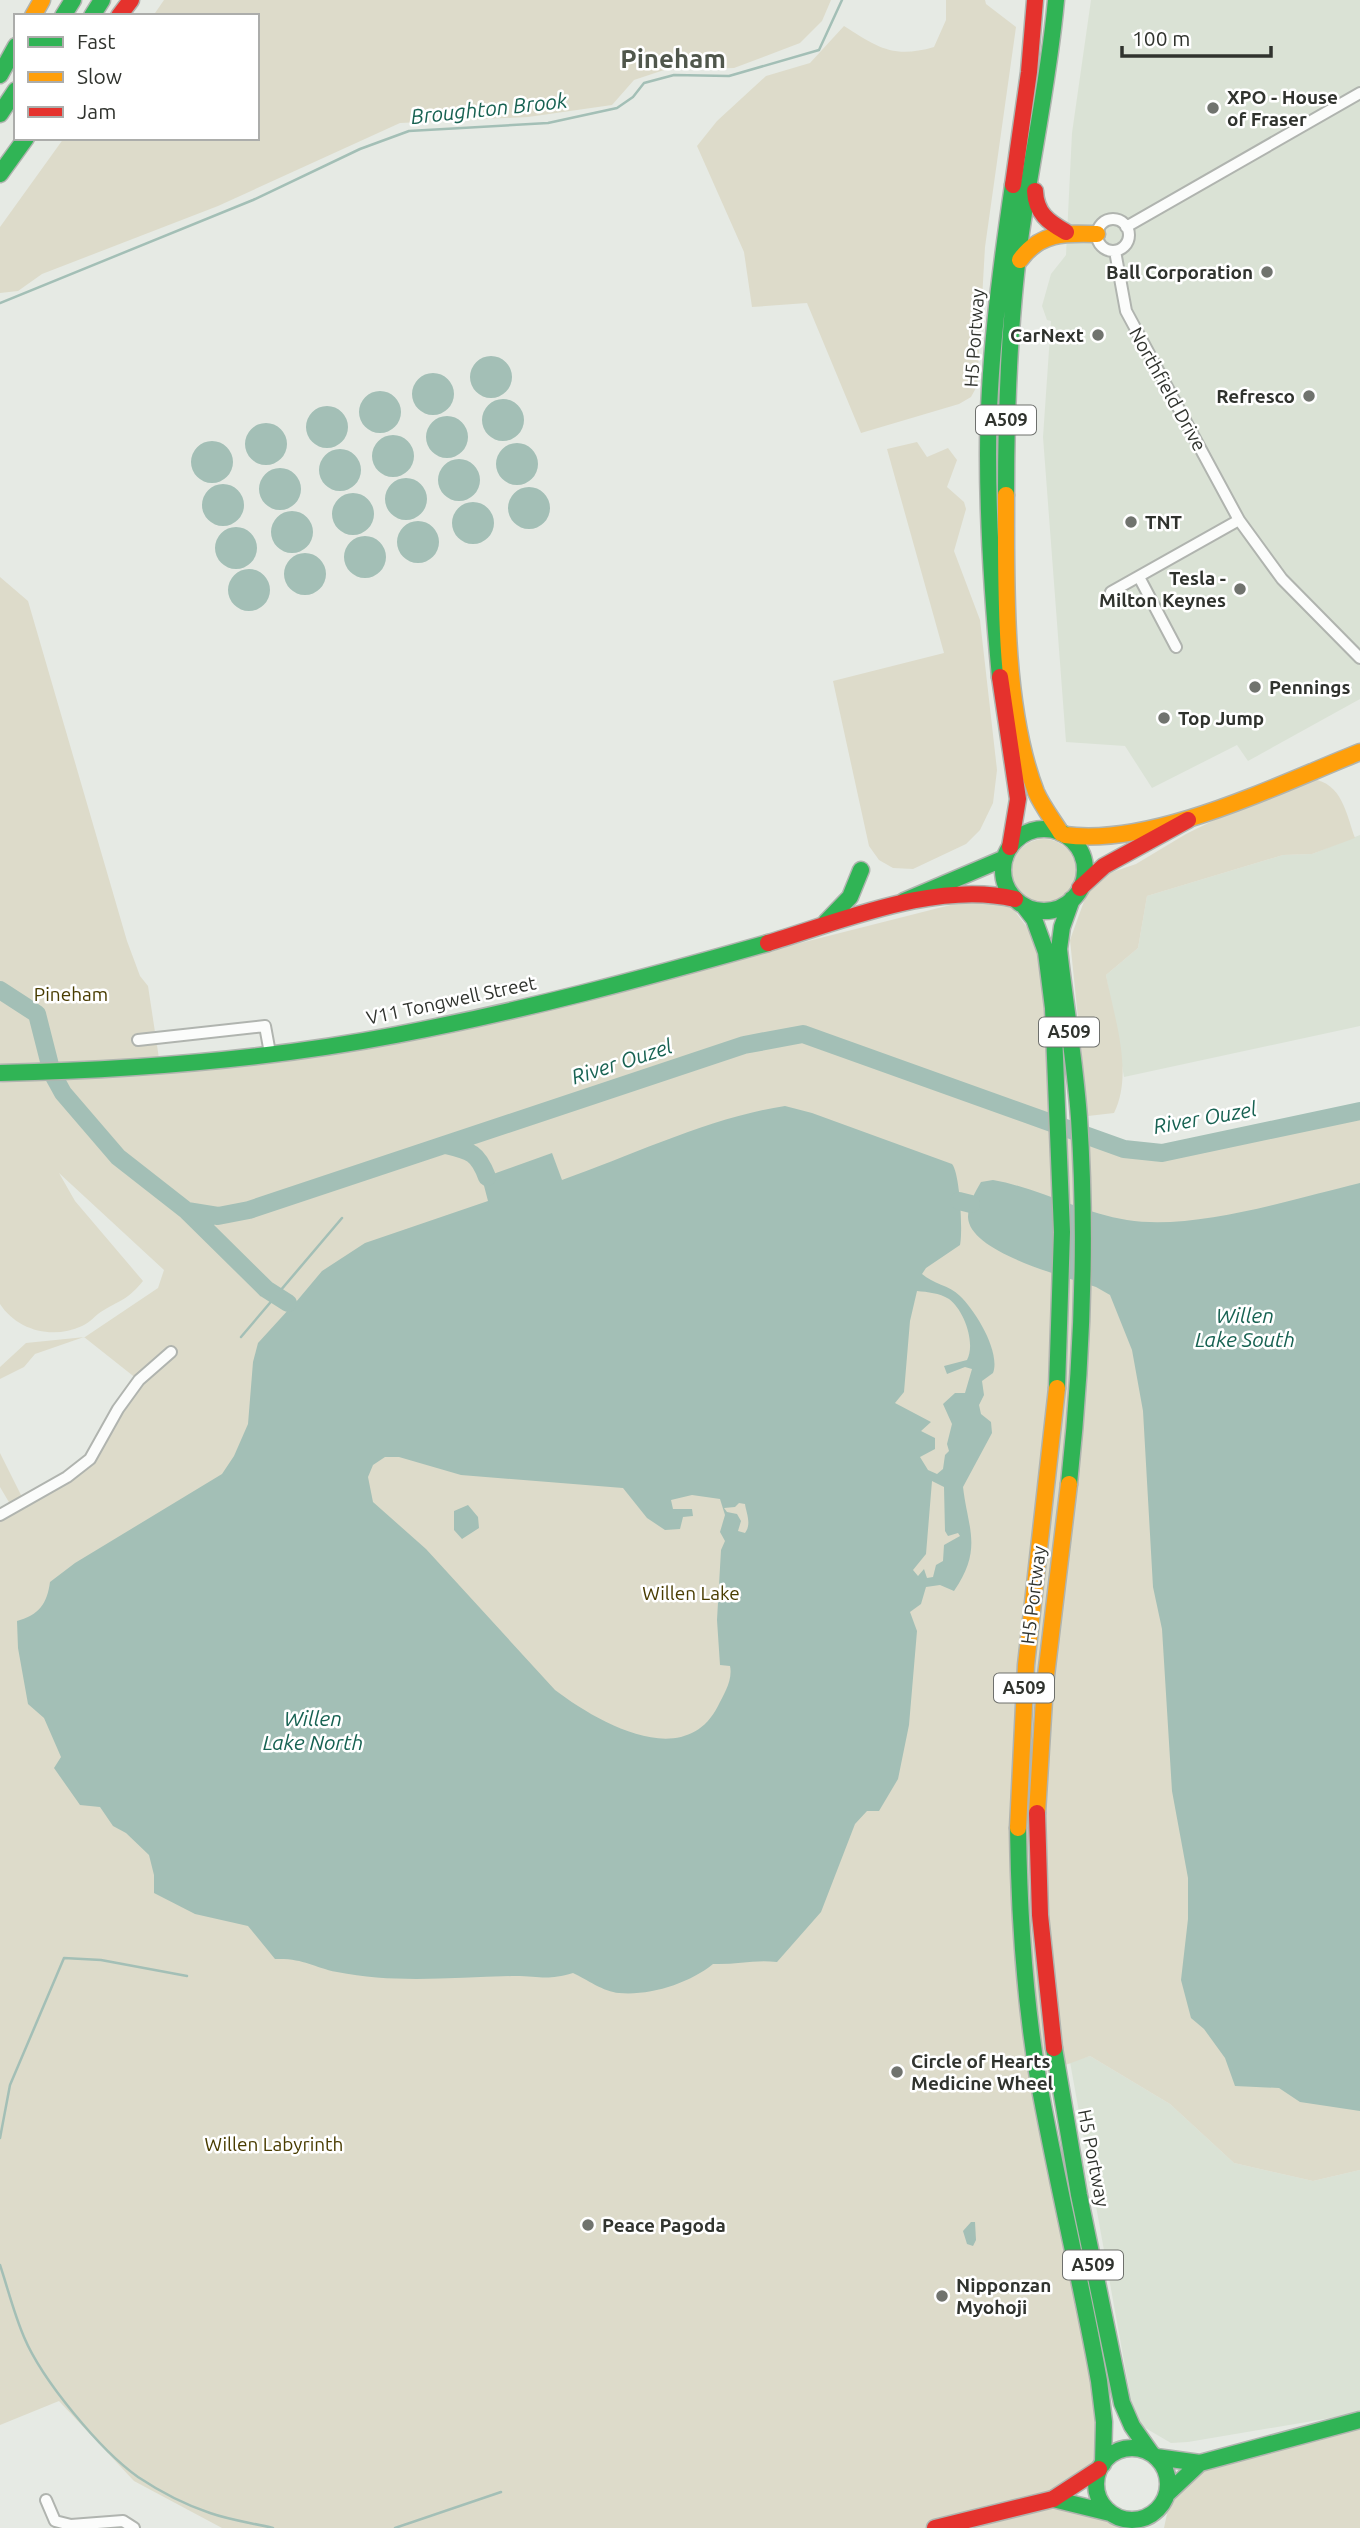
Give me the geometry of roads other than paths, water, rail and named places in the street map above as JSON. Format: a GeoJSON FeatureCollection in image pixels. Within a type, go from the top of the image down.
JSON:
{"type":"FeatureCollection","features":[{"type":"Feature","properties":{"kind":"main road","name":"H5 Portway"},"geometry":{"type":"LineString","coordinates":[[1007,853],[1017,799],[1002,693],[991,582],[988,453],[999,280],[1029,72],[1035,0]]}},
{"type":"Feature","properties":{"kind":"main road","name":"H5 Portway"},"geometry":{"type":"LineString","coordinates":[[1056,0],[1051,56],[1017,264],[1006,425],[1008,610],[1019,712],[1033,785],[1042,811],[1063,834]]}},
{"type":"Feature","properties":{"kind":"main road"},"geometry":{"type":"LineString","coordinates":[[0,75],[14,50]]}},
{"type":"Feature","properties":{"kind":"main road"},"geometry":{"type":"LineString","coordinates":[[0,114],[14,93]]}},
{"type":"Feature","properties":{"kind":"main road"},"geometry":{"type":"LineString","coordinates":[[0,158],[14,137]]}},
{"type":"Feature","properties":{"kind":"main road"},"geometry":{"type":"LineString","coordinates":[[0,174],[25,140]]}},
{"type":"Feature","properties":{"kind":"main road","name":"A509"},"geometry":{"type":"LineString","coordinates":[[1035,159],[1036,209],[1042,218],[1066,232]]}},
{"type":"Feature","properties":{"kind":"main road"},"geometry":{"type":"LineString","coordinates":[[1017,264],[1036,240],[1066,232],[1097,234]]}},
{"type":"Feature","properties":{"kind":"main road"},"geometry":{"type":"LineString","coordinates":[[1007,853],[1033,831],[1123,845],[1171,834],[1188,820],[1360,752]]}},
{"type":"Feature","properties":{"kind":"main road","name":"A509"},"geometry":{"type":"LineString","coordinates":[[1063,834],[1073,841],[1083,859],[1083,879],[1076,894]]}},
{"type":"Feature","properties":{"kind":"main road"},"geometry":{"type":"LineString","coordinates":[[1019,902],[1049,911],[1076,894],[1123,845]]}},
{"type":"Feature","properties":{"kind":"main road","name":"A509"},"geometry":{"type":"LineString","coordinates":[[1007,853],[1004,880],[1019,902]]}},
{"type":"Feature","properties":{"kind":"main road","name":"V11 Tongwell Street"},"geometry":{"type":"LineString","coordinates":[[899,904],[925,889],[985,869],[1007,853]]}},
{"type":"Feature","properties":{"kind":"main road"},"geometry":{"type":"LineString","coordinates":[[824,924],[850,897],[861,870]]}},
{"type":"Feature","properties":{"kind":"main road","name":"V11 Tongwell Street"},"geometry":{"type":"LineString","coordinates":[[4,1072],[187,1063],[396,1035],[536,1004],[899,904],[928,902],[974,892],[988,892],[1019,902]]}},
{"type":"Feature","properties":{"kind":"main road","name":"H5 Portway"},"geometry":{"type":"LineString","coordinates":[[1052,950],[1076,894]]}},
{"type":"Feature","properties":{"kind":"main road","name":"H5 Portway"},"geometry":{"type":"LineString","coordinates":[[1019,902],[1036,922],[1052,950],[1077,1088],[1083,1223],[1080,1327],[1070,1478],[1045,1666],[1038,1768],[1039,1905],[1052,2048],[1122,2403],[1132,2426],[1153,2455]]}},
{"type":"Feature","properties":{"kind":"main road","name":"H5 Portway"},"geometry":{"type":"LineString","coordinates":[[1055,976],[1063,1218],[1061,1328],[1050,1475],[1026,1664],[1019,1777],[1021,1924],[1038,2074],[1104,2407],[1101,2467]]}},
{"type":"Feature","properties":{"kind":"main road"},"geometry":{"type":"LineString","coordinates":[[935,2528],[1046,2501],[1101,2467],[1120,2450],[1141,2449],[1153,2455],[1200,2463],[1360,2420]]}},
{"type":"Feature","properties":{"kind":"main road","name":"A509"},"geometry":{"type":"LineString","coordinates":[[1153,2455],[1167,2474],[1157,2528]]}},
{"type":"Feature","properties":{"kind":"main road"},"geometry":{"type":"LineString","coordinates":[[1046,2501],[1134,2521],[1153,2514],[1200,2463]]}},
{"type":"Feature","properties":{"kind":"main road","name":"A509"},"geometry":{"type":"LineString","coordinates":[[1101,2467],[1097,2493],[1116,2519]]}},
{"type":"Feature","properties":{"kind":"street"},"geometry":{"type":"LineString","coordinates":[[1126,227],[1360,93]]}},
{"type":"Feature","properties":{"kind":"street"},"geometry":{"type":"LineString","coordinates":[[1109,219],[1119,220],[1126,227],[1127,242],[1115,251],[1102,247],[1097,234],[1100,225],[1109,219]]}},
{"type":"Feature","properties":{"kind":"street","name":"Northfield Drive"},"geometry":{"type":"LineString","coordinates":[[1115,251],[1126,311],[1239,520],[1282,579],[1360,658]]}},
{"type":"Feature","properties":{"kind":"street"},"geometry":{"type":"LineString","coordinates":[[1111,592],[1239,520]]}},
{"type":"Feature","properties":{"kind":"street"},"geometry":{"type":"LineString","coordinates":[[1139,577],[1176,647]]}},
{"type":"Feature","properties":{"kind":"street"},"geometry":{"type":"LineString","coordinates":[[1342,760],[1360,745]]}},
{"type":"Feature","properties":{"kind":"street"},"geometry":{"type":"LineString","coordinates":[[138,1040],[265,1026],[270,1053]]}},
{"type":"Feature","properties":{"kind":"street"},"geometry":{"type":"LineString","coordinates":[[0,1515],[67,1477],[90,1459],[118,1409],[139,1380],[171,1352]]}},
{"type":"Feature","properties":{"kind":"street"},"geometry":{"type":"LineString","coordinates":[[46,2500],[55,2521],[75,2525],[123,2521],[134,2528]]}},
{"type":"Feature","properties":{"kind":"water"},"geometry":{"type":"Polygon","coordinates":[[[491,356],[506,362],[512,377],[506,392],[491,398],[476,392],[470,377],[476,362],[491,356]]]}},
{"type":"Feature","properties":{"kind":"water"},"geometry":{"type":"Polygon","coordinates":[[[433,373],[448,379],[454,394],[448,409],[433,415],[418,409],[412,394],[418,379],[433,373]]]}},
{"type":"Feature","properties":{"kind":"water"},"geometry":{"type":"Polygon","coordinates":[[[380,391],[395,397],[401,412],[395,427],[380,433],[365,427],[359,412],[365,397],[380,391]]]}},
{"type":"Feature","properties":{"kind":"water"},"geometry":{"type":"Polygon","coordinates":[[[503,399],[518,405],[524,420],[518,435],[503,441],[488,435],[482,420],[488,405],[503,399]]]}},
{"type":"Feature","properties":{"kind":"water"},"geometry":{"type":"Polygon","coordinates":[[[327,406],[342,412],[348,427],[342,442],[327,448],[312,442],[306,427],[312,412],[327,406]]]}},
{"type":"Feature","properties":{"kind":"water"},"geometry":{"type":"Polygon","coordinates":[[[447,416],[462,422],[468,437],[462,452],[447,458],[432,452],[426,437],[432,422],[447,416]]]}},
{"type":"Feature","properties":{"kind":"water"},"geometry":{"type":"Polygon","coordinates":[[[266,423],[281,429],[287,444],[281,459],[266,465],[251,459],[245,444],[251,429],[266,423]]]}},
{"type":"Feature","properties":{"kind":"water"},"geometry":{"type":"Polygon","coordinates":[[[393,435],[408,441],[414,456],[408,471],[393,477],[378,471],[372,456],[378,441],[393,435]]]}},
{"type":"Feature","properties":{"kind":"water"},"geometry":{"type":"Polygon","coordinates":[[[212,441],[227,447],[233,462],[227,477],[212,483],[197,477],[191,462],[197,447],[212,441]]]}},
{"type":"Feature","properties":{"kind":"water"},"geometry":{"type":"Polygon","coordinates":[[[517,443],[532,449],[538,464],[532,479],[517,485],[502,479],[496,464],[502,449],[517,443]]]}},
{"type":"Feature","properties":{"kind":"water"},"geometry":{"type":"Polygon","coordinates":[[[340,449],[355,455],[361,470],[355,485],[340,491],[325,485],[319,470],[325,455],[340,449]]]}},
{"type":"Feature","properties":{"kind":"water"},"geometry":{"type":"Polygon","coordinates":[[[459,459],[474,465],[480,480],[474,495],[459,501],[444,495],[438,480],[444,465],[459,459]]]}},
{"type":"Feature","properties":{"kind":"water"},"geometry":{"type":"Polygon","coordinates":[[[280,468],[295,474],[301,489],[295,504],[280,510],[265,504],[259,489],[265,474],[280,468]]]}},
{"type":"Feature","properties":{"kind":"water"},"geometry":{"type":"Polygon","coordinates":[[[406,478],[421,484],[427,499],[421,514],[406,520],[391,514],[385,499],[391,484],[406,478]]]}},
{"type":"Feature","properties":{"kind":"water"},"geometry":{"type":"Polygon","coordinates":[[[223,484],[238,490],[244,505],[238,520],[223,526],[208,520],[202,505],[208,490],[223,484]]]}},
{"type":"Feature","properties":{"kind":"water"},"geometry":{"type":"Polygon","coordinates":[[[529,487],[544,493],[550,508],[544,523],[529,529],[514,523],[508,508],[514,493],[529,487]]]}},
{"type":"Feature","properties":{"kind":"water"},"geometry":{"type":"Polygon","coordinates":[[[353,493],[368,499],[374,514],[368,529],[353,535],[338,529],[332,514],[338,499],[353,493]]]}},
{"type":"Feature","properties":{"kind":"water"},"geometry":{"type":"Polygon","coordinates":[[[473,502],[488,508],[494,523],[488,538],[473,544],[458,538],[452,523],[458,508],[473,502]]]}},
{"type":"Feature","properties":{"kind":"water"},"geometry":{"type":"Polygon","coordinates":[[[292,511],[307,517],[313,532],[307,547],[292,553],[277,547],[271,532],[277,517],[292,511]]]}},
{"type":"Feature","properties":{"kind":"water"},"geometry":{"type":"Polygon","coordinates":[[[418,521],[433,527],[439,542],[433,557],[418,563],[403,557],[397,542],[403,527],[418,521]]]}},
{"type":"Feature","properties":{"kind":"water"},"geometry":{"type":"Polygon","coordinates":[[[236,527],[251,533],[257,548],[251,563],[236,569],[221,563],[215,548],[221,533],[236,527]]]}},
{"type":"Feature","properties":{"kind":"water"},"geometry":{"type":"Polygon","coordinates":[[[365,536],[380,542],[386,557],[380,572],[365,578],[350,572],[344,557],[350,542],[365,536]]]}},
{"type":"Feature","properties":{"kind":"water"},"geometry":{"type":"Polygon","coordinates":[[[305,553],[320,559],[326,574],[320,589],[305,595],[290,589],[284,574],[290,559],[305,553]]]}},
{"type":"Feature","properties":{"kind":"water"},"geometry":{"type":"Polygon","coordinates":[[[249,569],[264,575],[270,590],[264,605],[249,611],[234,605],[228,590],[234,575],[249,569]]]}},
{"type":"Feature","properties":{"kind":"water","name":"Willen Lake North"},"geometry":{"type":"Polygon","coordinates":[[[785,1106],[812,1113],[952,1164],[960,1203],[960,1245],[926,1268],[922,1274],[956,1292],[966,1302],[990,1343],[994,1364],[993,1373],[982,1381],[984,1395],[979,1405],[981,1414],[991,1422],[992,1433],[963,1487],[971,1539],[968,1563],[954,1591],[940,1585],[926,1587],[921,1604],[910,1612],[917,1631],[909,1725],[898,1779],[879,1811],[867,1811],[855,1824],[821,1912],[777,1962],[713,1964],[693,1977],[669,1987],[619,1993],[595,1985],[573,1973],[549,1977],[381,1978],[337,1972],[301,1961],[275,1959],[248,1926],[195,1914],[154,1893],[154,1875],[149,1855],[126,1833],[113,1826],[100,1807],[80,1805],[54,1768],[61,1757],[44,1718],[28,1704],[18,1648],[17,1621],[41,1608],[50,1582],[75,1563],[222,1474],[234,1456],[248,1424],[253,1362],[258,1343],[290,1308],[288,1303],[296,1302],[322,1271],[365,1243],[488,1201],[482,1178],[552,1153],[562,1180],[672,1138],[757,1111],[785,1106]],[[917,1291],[910,1321],[904,1392],[895,1403],[931,1422],[921,1431],[935,1438],[935,1449],[920,1457],[928,1470],[937,1474],[943,1469],[945,1455],[949,1451],[947,1444],[952,1424],[943,1404],[955,1393],[965,1393],[972,1369],[965,1367],[947,1374],[944,1366],[967,1360],[969,1336],[964,1319],[954,1304],[937,1294],[917,1291]],[[385,1457],[373,1465],[368,1477],[373,1502],[426,1549],[555,1690],[572,1702],[616,1726],[639,1735],[662,1739],[684,1736],[703,1726],[718,1706],[731,1671],[730,1666],[720,1665],[717,1620],[721,1550],[725,1541],[720,1532],[725,1515],[720,1499],[692,1495],[671,1500],[673,1509],[692,1509],[693,1516],[683,1517],[680,1529],[665,1530],[647,1518],[623,1488],[461,1475],[399,1457],[385,1457]],[[932,1481],[926,1554],[913,1570],[918,1576],[924,1569],[927,1578],[933,1577],[936,1565],[943,1561],[944,1545],[960,1536],[958,1533],[948,1536],[945,1531],[944,1487],[932,1481]],[[739,1503],[735,1507],[724,1508],[727,1512],[737,1514],[741,1521],[738,1531],[745,1533],[748,1522],[745,1504],[739,1503]]]}},
{"type":"Feature","properties":{"kind":"water","name":"Willen Lake South"},"geometry":{"type":"Polygon","coordinates":[[[993,1180],[1110,1217],[1154,1222],[1244,1212],[1360,1183],[1360,2111],[1300,2102],[1279,2088],[1235,2086],[1225,2058],[1204,2029],[1191,2018],[1181,1980],[1188,1919],[1188,1878],[1172,1791],[1162,1629],[1153,1587],[1143,1411],[1132,1350],[1110,1295],[1096,1287],[1021,1262],[984,1242],[973,1230],[968,1217],[972,1199],[981,1182],[993,1180]]]}},
{"type":"Feature","properties":{"kind":"water"},"geometry":{"type":"Polygon","coordinates":[[[468,1505],[478,1517],[479,1528],[462,1539],[454,1530],[454,1511],[468,1505]]]}},
{"type":"Feature","properties":{"kind":"water"},"geometry":{"type":"Polygon","coordinates":[[[971,2222],[975,2222],[976,2240],[973,2246],[967,2244],[963,2231],[971,2222]]]}},
{"type":"Feature","properties":{"kind":"waterway","name":"Broughton Brook"},"geometry":{"type":"LineString","coordinates":[[0,303],[253,200],[360,149],[409,131],[548,123],[617,108],[633,97],[644,83],[674,75],[729,76],[819,50],[842,0]]}},
{"type":"Feature","properties":{"kind":"waterway","name":"River Ouzel"},"geometry":{"type":"LineString","coordinates":[[0,990],[37,1014],[52,1073],[63,1093],[118,1157],[187,1211],[218,1216],[249,1210],[744,1045],[803,1034],[1124,1149],[1162,1153],[1360,1111]]}},
{"type":"Feature","properties":{"kind":"waterway"},"geometry":{"type":"LineString","coordinates":[[446,1145],[473,1154],[487,1177]]}},
{"type":"Feature","properties":{"kind":"waterway"},"geometry":{"type":"LineString","coordinates":[[959,1201],[971,1204]]}},
{"type":"Feature","properties":{"kind":"waterway"},"geometry":{"type":"LineString","coordinates":[[187,1211],[266,1289],[288,1303]]}},
{"type":"Feature","properties":{"kind":"waterway"},"geometry":{"type":"LineString","coordinates":[[241,1337],[342,1218]]}},
{"type":"Feature","properties":{"kind":"waterway"},"geometry":{"type":"LineString","coordinates":[[0,2138],[10,2085],[64,1958],[101,1960],[187,1976]]}},
{"type":"Feature","properties":{"kind":"waterway"},"geometry":{"type":"LineString","coordinates":[[0,2265],[17,2319],[33,2354],[58,2393],[107,2450],[138,2477],[182,2502],[218,2515],[273,2528]]}},
{"type":"Feature","properties":{"kind":"waterway"},"geometry":{"type":"LineString","coordinates":[[395,2528],[501,2492]]}},
{"type":"Feature","properties":{"kind":"place","name":"XPO - House of Fraser"},"geometry":{"type":"Point","coordinates":[1213,108]}},
{"type":"Feature","properties":{"kind":"place","name":"Ball Corporation"},"geometry":{"type":"Point","coordinates":[1267,272]}},
{"type":"Feature","properties":{"kind":"place","name":"CarNext"},"geometry":{"type":"Point","coordinates":[1098,335]}},
{"type":"Feature","properties":{"kind":"place","name":"Refresco"},"geometry":{"type":"Point","coordinates":[1309,396]}},
{"type":"Feature","properties":{"kind":"place","name":"TNT"},"geometry":{"type":"Point","coordinates":[1131,522]}},
{"type":"Feature","properties":{"kind":"place","name":"Tesla - Milton Keynes"},"geometry":{"type":"Point","coordinates":[1240,589]}},
{"type":"Feature","properties":{"kind":"place","name":"Pennings"},"geometry":{"type":"Point","coordinates":[1255,687]}},
{"type":"Feature","properties":{"kind":"place","name":"Top Jump"},"geometry":{"type":"Point","coordinates":[1164,718]}},
{"type":"Feature","properties":{"kind":"place","name":"Circle of Hearts Medicine Wheel"},"geometry":{"type":"Point","coordinates":[897,2072]}},
{"type":"Feature","properties":{"kind":"place","name":"Peace Pagoda"},"geometry":{"type":"Point","coordinates":[588,2225]}},
{"type":"Feature","properties":{"kind":"place","name":"Nipponzan Myohoji"},"geometry":{"type":"Point","coordinates":[942,2296]}},
{"type":"Feature","properties":{"kind":"district","name":"Pineham"},"geometry":{"type":"Point","coordinates":[673,59]}},
{"type":"Feature","properties":{"kind":"park label","name":"Willen Lake"},"geometry":{"type":"Point","coordinates":[691,1593]}},
{"type":"Feature","properties":{"kind":"park label","name":"Willen Labyrinth"},"geometry":{"type":"Point","coordinates":[274,2144]}}]}
